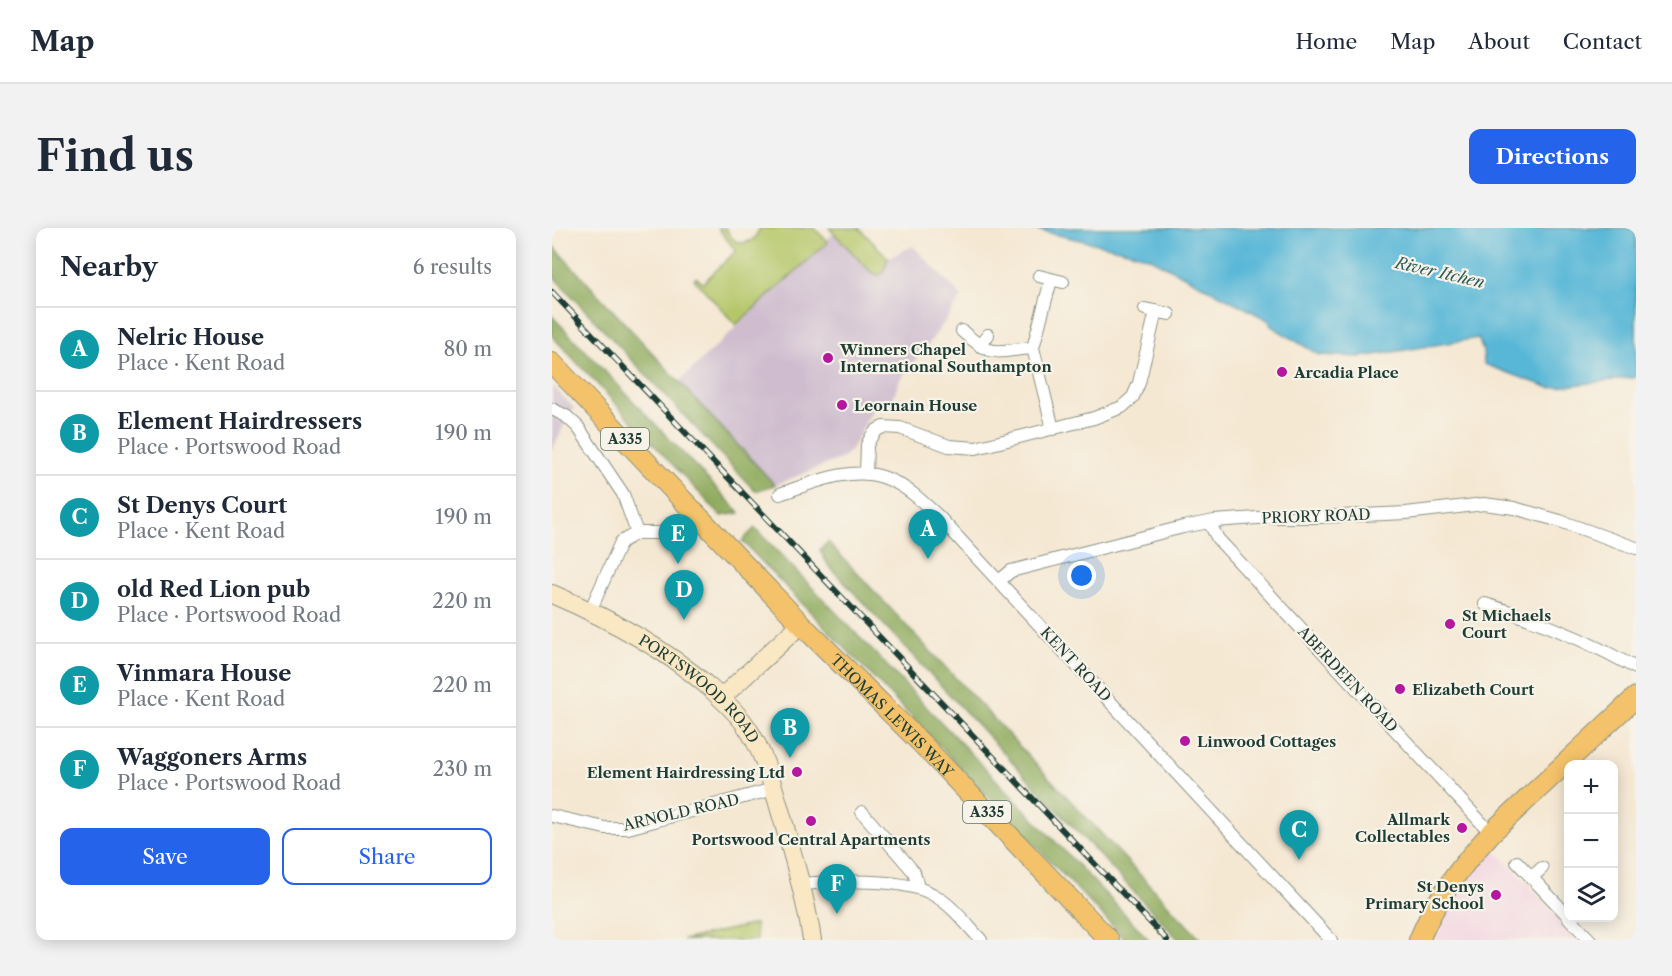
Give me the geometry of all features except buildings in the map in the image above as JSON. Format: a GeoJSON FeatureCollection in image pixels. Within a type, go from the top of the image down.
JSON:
{"type":"FeatureCollection","features":[{"type":"Feature","properties":{"kind":"main road","name":"THOMAS LEWIS WAY"},"geometry":{"type":"LineString","coordinates":[[552,363],[801,624],[921,742],[1109,940]]}},
{"type":"Feature","properties":{"kind":"main road"},"geometry":{"type":"LineString","coordinates":[[1419,940],[1448,884],[1491,833],[1633,706]]}},
{"type":"Feature","properties":{"kind":"street"},"geometry":{"type":"LineString","coordinates":[[1051,279],[1033,348],[1053,429]]}},
{"type":"Feature","properties":{"kind":"street"},"geometry":{"type":"LineString","coordinates":[[866,474],[867,445],[871,437],[883,427],[900,428],[949,446],[976,448],[1114,411],[1128,402],[1137,390],[1150,310],[1169,314]]}},
{"type":"Feature","properties":{"kind":"street"},"geometry":{"type":"LineString","coordinates":[[962,331],[980,346],[998,353],[1033,348]]}},
{"type":"Feature","properties":{"kind":"street"},"geometry":{"type":"LineString","coordinates":[[980,346],[988,335]]}},
{"type":"Feature","properties":{"kind":"street"},"geometry":{"type":"LineString","coordinates":[[552,409],[566,416],[578,427],[623,494],[637,533]]}},
{"type":"Feature","properties":{"kind":"street","name":"KENT ROAD"},"geometry":{"type":"LineString","coordinates":[[780,494],[835,477],[866,474],[886,478],[912,493],[940,518],[1331,940]]}},
{"type":"Feature","properties":{"kind":"street","name":"PRIORY ROAD"},"geometry":{"type":"LineString","coordinates":[[999,581],[1011,571],[1209,522],[1261,517],[1406,513],[1484,504],[1514,507],[1636,548]]}},
{"type":"Feature","properties":{"kind":"street","name":"ABERDEEN ROAD"},"geometry":{"type":"LineString","coordinates":[[1209,522],[1218,539],[1491,833]]}},
{"type":"Feature","properties":{"kind":"street"},"geometry":{"type":"LineString","coordinates":[[590,611],[621,542],[637,533],[661,533]]}},
{"type":"Feature","properties":{"kind":"street","name":"PORTSWOOD ROAD"},"geometry":{"type":"LineString","coordinates":[[552,594],[590,611],[654,646],[721,698],[741,720],[750,733],[774,789],[801,884],[812,940]]}},
{"type":"Feature","properties":{"kind":"street"},"geometry":{"type":"LineString","coordinates":[[1485,604],[1565,632],[1609,652],[1636,668]]}},
{"type":"Feature","properties":{"kind":"street"},"geometry":{"type":"LineString","coordinates":[[721,698],[801,624]]}},
{"type":"Feature","properties":{"kind":"street","name":"ARNOLD ROAD"},"geometry":{"type":"LineString","coordinates":[[552,816],[605,828],[628,828],[774,789]]}},
{"type":"Feature","properties":{"kind":"street"},"geometry":{"type":"LineString","coordinates":[[865,820],[914,872],[918,887]]}},
{"type":"Feature","properties":{"kind":"street"},"geometry":{"type":"LineString","coordinates":[[1517,862],[1564,912]]}},
{"type":"Feature","properties":{"kind":"street"},"geometry":{"type":"LineString","coordinates":[[1531,878],[1542,868]]}},
{"type":"Feature","properties":{"kind":"street"},"geometry":{"type":"LineString","coordinates":[[801,884],[844,880],[918,887],[949,906],[981,940]]}},
{"type":"Feature","properties":{"kind":"street"},"geometry":{"type":"LineString","coordinates":[[1574,922],[1590,940]]}},
{"type":"Feature","properties":{"kind":"shaded area"},"geometry":{"type":"Polygon","coordinates":[[[839,228],[859,228],[888,258],[913,246],[962,297],[928,345],[900,379],[891,404],[878,401],[875,405],[851,450],[842,458],[775,485],[679,382],[839,228]]]}},
{"type":"Feature","properties":{"kind":"shaded area"},"geometry":{"type":"Polygon","coordinates":[[[552,385],[574,408],[552,451],[552,385]]]}},
{"type":"Feature","properties":{"kind":"shaded area","name":"St Denys Primary School"},"geometry":{"type":"Polygon","coordinates":[[[1495,850],[1579,940],[1432,940],[1459,888],[1495,850]]]}},
{"type":"Feature","properties":{"kind":"green space"},"geometry":{"type":"Polygon","coordinates":[[[718,228],[726,228],[734,240],[745,243],[754,239],[760,228],[814,228],[828,242],[736,325],[694,279],[696,277],[703,283],[736,251],[718,228]]]}},
{"type":"Feature","properties":{"kind":"green space"},"geometry":{"type":"Polygon","coordinates":[[[829,228],[859,228],[888,258],[883,272],[879,275],[871,272],[829,228]]]}},
{"type":"Feature","properties":{"kind":"green space"},"geometry":{"type":"Polygon","coordinates":[[[552,245],[775,485],[755,491],[552,275],[552,245]]]}},
{"type":"Feature","properties":{"kind":"green space"},"geometry":{"type":"Polygon","coordinates":[[[552,316],[740,513],[721,516],[552,336],[552,316]]]}},
{"type":"Feature","properties":{"kind":"green space"},"geometry":{"type":"Polygon","coordinates":[[[755,528],[1149,940],[1126,940],[742,541],[755,528]]]}},
{"type":"Feature","properties":{"kind":"green space"},"geometry":{"type":"Polygon","coordinates":[[[828,542],[1201,940],[1179,940],[828,565],[820,550],[828,542]]]}},
{"type":"Feature","properties":{"kind":"green space"},"geometry":{"type":"Polygon","coordinates":[[[755,924],[757,940],[683,940],[755,924]]]}},
{"type":"Feature","properties":{"kind":"water","name":"River Itchen"},"geometry":{"type":"Polygon","coordinates":[[[1028,228],[1636,228],[1636,377],[1550,388],[1484,364],[1483,351],[1478,338],[1362,357],[1319,355],[1271,326],[1268,320],[1150,258],[1028,228]]]}},
{"type":"Feature","properties":{"kind":"railway"},"geometry":{"type":"LineString","coordinates":[[552,292],[1167,940]]}},
{"type":"Feature","properties":{"kind":"place","name":"Winners Chapel International Southampton"},"geometry":{"type":"Point","coordinates":[828,358]}},
{"type":"Feature","properties":{"kind":"place","name":"Arcadia Place"},"geometry":{"type":"Point","coordinates":[1282,372]}},
{"type":"Feature","properties":{"kind":"place","name":"Leornain House"},"geometry":{"type":"Point","coordinates":[842,405]}},
{"type":"Feature","properties":{"kind":"place","name":"Nelric House"},"geometry":{"type":"Point","coordinates":[928,559]}},
{"type":"Feature","properties":{"kind":"place","name":"Vinmara House"},"geometry":{"type":"Point","coordinates":[678,564]}},
{"type":"Feature","properties":{"kind":"place","name":"old Red Lion pub"},"geometry":{"type":"Point","coordinates":[684,620]}},
{"type":"Feature","properties":{"kind":"place","name":"St Michaels Court"},"geometry":{"type":"Point","coordinates":[1450,624]}},
{"type":"Feature","properties":{"kind":"place","name":"Elizabeth Court"},"geometry":{"type":"Point","coordinates":[1400,689]}},
{"type":"Feature","properties":{"kind":"place","name":"Linwood Cottages"},"geometry":{"type":"Point","coordinates":[1185,741]}},
{"type":"Feature","properties":{"kind":"place","name":"Element Hairdressers"},"geometry":{"type":"Point","coordinates":[790,758]}},
{"type":"Feature","properties":{"kind":"place","name":"Element Hairdressing Ltd"},"geometry":{"type":"Point","coordinates":[797,772]}},
{"type":"Feature","properties":{"kind":"place","name":"Portswood Central Apartments"},"geometry":{"type":"Point","coordinates":[811,821]}},
{"type":"Feature","properties":{"kind":"place","name":"Allmark Collectables"},"geometry":{"type":"Point","coordinates":[1462,828]}},
{"type":"Feature","properties":{"kind":"place","name":"St Denys Court"},"geometry":{"type":"Point","coordinates":[1299,860]}},
{"type":"Feature","properties":{"kind":"place","name":"St Denys Primary School"},"geometry":{"type":"Point","coordinates":[1496,895]}},
{"type":"Feature","properties":{"kind":"place","name":"Waggoners Arms"},"geometry":{"type":"Point","coordinates":[837,914]}}]}
